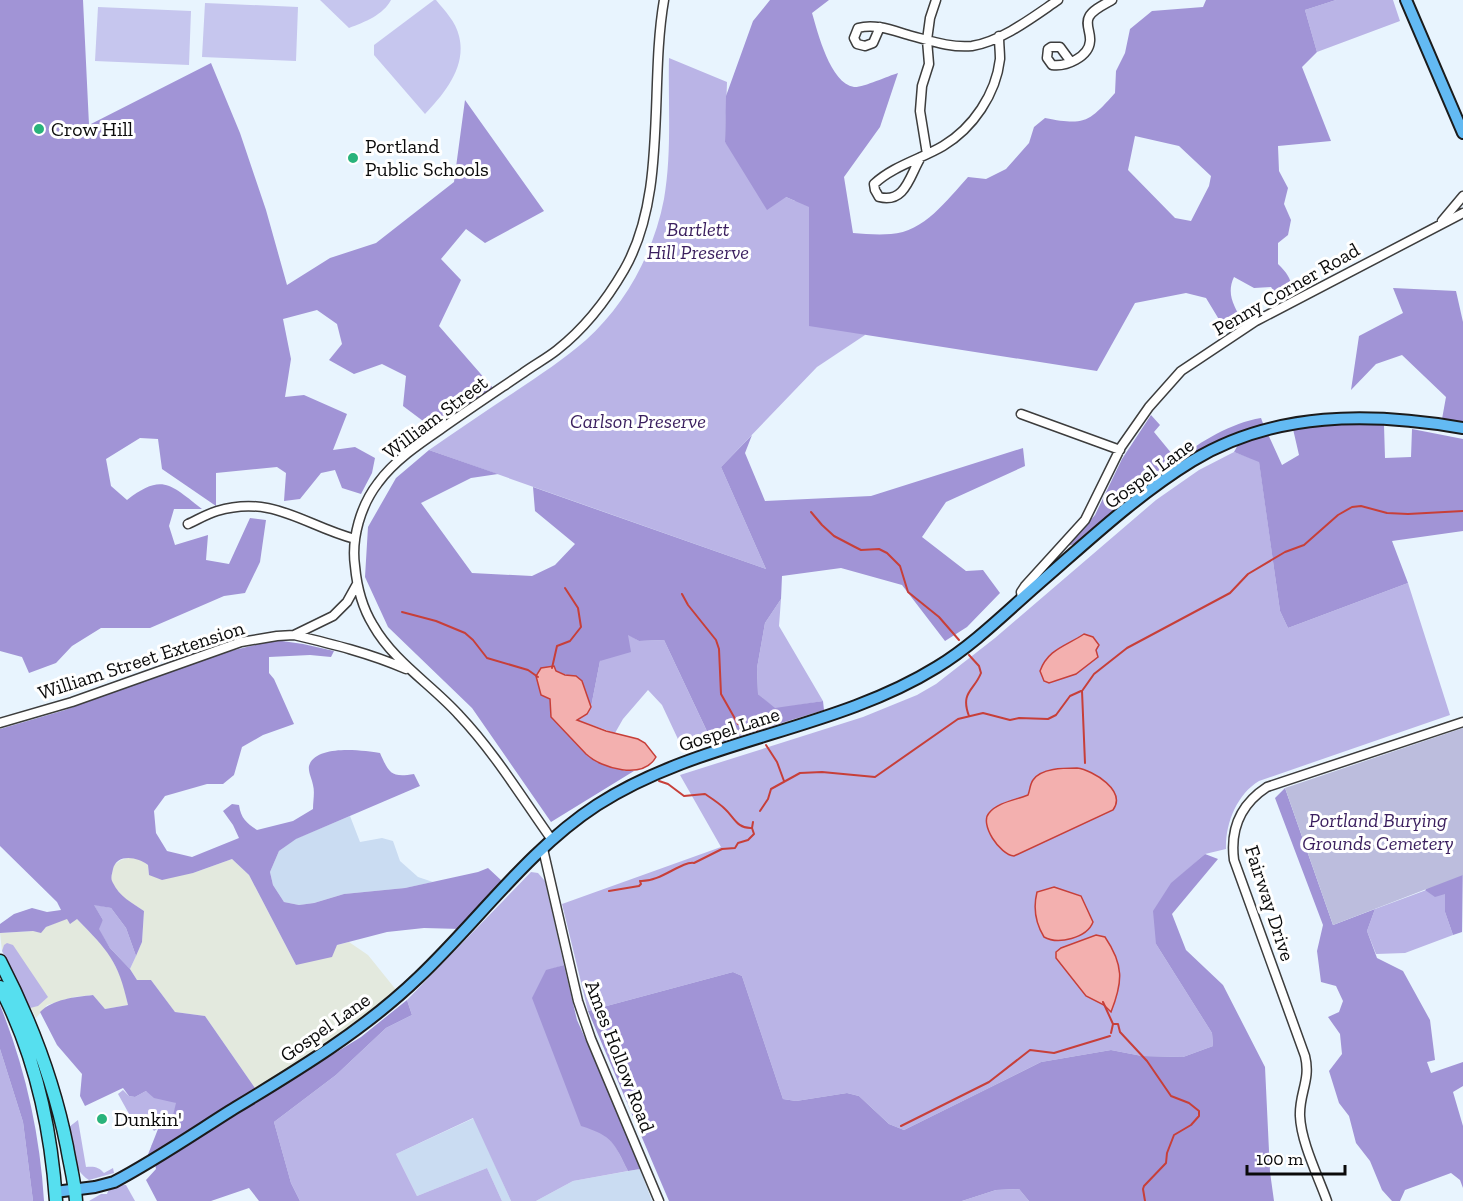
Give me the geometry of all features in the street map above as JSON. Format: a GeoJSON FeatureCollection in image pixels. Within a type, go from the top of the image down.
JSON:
{"type":"FeatureCollection","features":[{"type":"Feature","properties":{"kind":"highway"},"geometry":{"type":"LineString","coordinates":[[0,961],[19,997],[39,1044],[59,1111],[76,1196]]}},
{"type":"Feature","properties":{"kind":"highway"},"geometry":{"type":"LineString","coordinates":[[0,987],[26,1048],[39,1090],[56,1197]]}},
{"type":"Feature","properties":{"kind":"main road"},"geometry":{"type":"LineString","coordinates":[[1410,1],[1463,133]]}},
{"type":"Feature","properties":{"kind":"main road","name":"Gospel Lane"},"geometry":{"type":"LineString","coordinates":[[56,1197],[76,1196],[122,1177],[280,1081],[351,1033],[418,978],[552,840],[591,809],[642,780],[693,759],[845,710],[905,685],[958,652],[1147,492],[1193,460],[1243,436],[1290,423],[1328,418],[1395,419],[1463,428]]}},
{"type":"Feature","properties":{"kind":"street","name":"William Street"},"geometry":{"type":"LineString","coordinates":[[552,840],[495,759],[459,714],[392,652],[374,627],[363,608],[357,584],[354,559],[355,539],[363,510],[377,483],[401,459],[431,436],[556,351],[580,331],[603,303],[625,268],[642,228],[649,197],[654,141],[657,54],[664,0]]}},
{"type":"Feature","properties":{"kind":"street"},"geometry":{"type":"LineString","coordinates":[[936,0],[930,18],[927,40],[929,64],[922,86],[920,111],[924,155],[909,185],[896,196],[886,199],[879,197],[874,190],[874,184],[881,177],[924,155],[944,145],[964,129],[982,109],[994,84],[1000,59],[999,36]]}},
{"type":"Feature","properties":{"kind":"street"},"geometry":{"type":"LineString","coordinates":[[1071,62],[1084,53],[1089,46],[1091,40],[1088,20],[1090,15],[1112,0]]}},
{"type":"Feature","properties":{"kind":"street"},"geometry":{"type":"LineString","coordinates":[[880,27],[938,44],[971,46],[999,36],[1052,2]]}},
{"type":"Feature","properties":{"kind":"street","name":"Penny Corner Road"},"geometry":{"type":"LineString","coordinates":[[1437,226],[1463,196]]}},
{"type":"Feature","properties":{"kind":"street","name":"Penny Corner Road"},"geometry":{"type":"LineString","coordinates":[[1022,598],[1024,586],[1085,520],[1120,450],[1149,407],[1181,371],[1256,321],[1463,213]]}},
{"type":"Feature","properties":{"kind":"street"},"geometry":{"type":"LineString","coordinates":[[1021,414],[1120,450]]}},
{"type":"Feature","properties":{"kind":"street"},"geometry":{"type":"LineString","coordinates":[[188,525],[217,511],[248,505],[277,508],[355,539]]}},
{"type":"Feature","properties":{"kind":"street","name":"William Street Extension"},"geometry":{"type":"LineString","coordinates":[[294,635],[333,616],[347,603],[357,584]]}},
{"type":"Feature","properties":{"kind":"street","name":"William Street Extension"},"geometry":{"type":"LineString","coordinates":[[0,723],[72,702],[241,642],[277,636],[294,635],[349,648],[412,671]]}},
{"type":"Feature","properties":{"kind":"street","name":"Fairway Drive"},"geometry":{"type":"LineString","coordinates":[[1327,1201],[1301,1123],[1302,1100],[1308,1077],[1305,1056],[1234,860],[1235,827],[1241,813],[1249,803],[1267,787],[1463,722]]}},
{"type":"Feature","properties":{"kind":"street","name":"Ames Hollow Road"},"geometry":{"type":"LineString","coordinates":[[543,849],[581,1011],[645,1163],[658,1201]]}},
{"type":"Feature","properties":{"kind":"shaded area"},"geometry":{"type":"Polygon","coordinates":[[[0,0],[83,0],[89,125],[211,63],[240,133],[266,210],[287,285],[330,258],[376,243],[454,182],[465,100],[544,211],[485,243],[466,229],[441,259],[461,280],[439,326],[493,388],[431,427],[403,406],[406,376],[382,364],[354,374],[329,360],[342,344],[337,324],[317,310],[283,319],[291,359],[285,397],[304,395],[347,414],[333,450],[355,447],[375,458],[372,473],[361,494],[342,488],[335,470],[321,473],[300,499],[284,501],[286,473],[277,467],[216,473],[216,506],[162,469],[158,439],[140,438],[106,459],[111,486],[127,500],[149,486],[158,484],[166,485],[182,493],[202,509],[174,509],[169,526],[175,545],[208,535],[206,560],[229,564],[250,518],[266,520],[260,562],[245,593],[224,596],[150,628],[101,628],[72,646],[56,663],[29,673],[22,657],[0,651],[0,0]]]}},
{"type":"Feature","properties":{"kind":"shaded area"},"geometry":{"type":"Polygon","coordinates":[[[320,0],[391,0],[378,14],[349,28],[320,0]]]}},
{"type":"Feature","properties":{"kind":"shaded area"},"geometry":{"type":"Polygon","coordinates":[[[434,0],[450,17],[459,36],[461,47],[457,69],[452,79],[425,114],[374,55],[374,45],[434,0]]]}},
{"type":"Feature","properties":{"kind":"shaded area"},"geometry":{"type":"Polygon","coordinates":[[[770,0],[829,0],[812,13],[826,56],[838,77],[858,87],[898,73],[880,127],[844,177],[853,233],[886,234],[903,232],[924,221],[943,205],[968,177],[986,179],[1006,169],[1029,143],[1034,127],[1045,118],[1069,122],[1092,116],[1115,93],[1116,71],[1125,53],[1130,29],[1152,11],[1203,7],[1206,0],[1336,0],[1305,10],[1317,52],[1302,67],[1331,141],[1278,146],[1279,171],[1288,188],[1284,204],[1291,220],[1288,235],[1278,243],[1278,264],[1290,279],[1290,298],[1281,301],[1271,287],[1254,288],[1234,277],[1231,294],[1243,322],[1226,331],[1206,298],[1186,293],[1135,303],[1097,371],[809,326],[809,207],[786,197],[767,210],[725,142],[726,96],[753,21],[770,0]],[[1135,136],[1128,170],[1175,218],[1191,221],[1209,186],[1211,176],[1179,146],[1135,136]]]}},
{"type":"Feature","properties":{"kind":"shaded area"},"geometry":{"type":"Polygon","coordinates":[[[205,3],[298,7],[296,61],[202,57],[205,3]]]}},
{"type":"Feature","properties":{"kind":"shaded area"},"geometry":{"type":"Polygon","coordinates":[[[98,7],[191,11],[189,65],[95,61],[98,7]]]}},
{"type":"Feature","properties":{"kind":"shaded area"},"geometry":{"type":"Polygon","coordinates":[[[1393,288],[1456,291],[1463,322],[1463,422],[1442,419],[1446,397],[1402,355],[1376,364],[1351,390],[1359,336],[1403,313],[1393,288]]]}},
{"type":"Feature","properties":{"kind":"shaded area"},"geometry":{"type":"Polygon","coordinates":[[[1151,415],[1160,425],[1154,432],[1177,460],[1228,428],[1261,418],[1264,426],[1215,444],[1170,467],[1140,487],[1078,543],[1068,546],[1095,515],[1122,459],[1151,415]]]}},
{"type":"Feature","properties":{"kind":"shaded area"},"geometry":{"type":"Polygon","coordinates":[[[1321,424],[1384,425],[1385,458],[1411,457],[1412,429],[1463,439],[1463,531],[1392,541],[1408,583],[1288,628],[1280,611],[1259,462],[1234,452],[1239,443],[1267,432],[1282,465],[1299,455],[1293,429],[1321,424]]]}},
{"type":"Feature","properties":{"kind":"shaded area"},"geometry":{"type":"Polygon","coordinates":[[[752,435],[745,453],[765,501],[871,496],[1023,448],[1025,466],[946,502],[922,537],[966,571],[983,570],[1000,593],[967,627],[945,641],[902,585],[841,568],[782,576],[781,599],[765,623],[757,668],[758,694],[775,708],[823,701],[824,710],[713,744],[664,640],[639,641],[628,635],[631,652],[600,661],[591,707],[582,681],[556,671],[550,699],[551,717],[586,754],[625,771],[634,771],[551,822],[472,708],[388,627],[365,577],[368,527],[396,478],[429,450],[498,474],[471,478],[421,503],[472,573],[532,576],[555,565],[575,544],[535,511],[533,487],[766,569],[721,467],[752,435]]]}},
{"type":"Feature","properties":{"kind":"shaded area"},"geometry":{"type":"Polygon","coordinates":[[[1084,634],[1093,637],[1099,645],[1096,650],[1098,657],[1076,674],[1049,683],[1044,681],[1040,671],[1048,658],[1058,649],[1084,634]]]}},
{"type":"Feature","properties":{"kind":"shaded area"},"geometry":{"type":"Polygon","coordinates":[[[275,640],[334,651],[331,657],[310,655],[269,657],[269,673],[274,679],[294,724],[263,735],[242,747],[234,775],[223,784],[207,784],[165,796],[154,811],[156,833],[167,851],[192,857],[239,838],[223,811],[232,804],[239,805],[245,820],[257,830],[293,821],[313,809],[314,788],[309,766],[313,759],[330,751],[363,751],[380,753],[392,772],[400,775],[414,774],[420,786],[296,839],[279,851],[270,872],[273,885],[284,902],[299,905],[344,894],[405,888],[488,868],[502,881],[460,929],[424,928],[387,932],[337,945],[332,957],[296,965],[249,875],[232,859],[193,873],[162,880],[149,875],[148,865],[139,860],[128,858],[119,860],[113,869],[112,880],[122,895],[144,911],[142,942],[136,956],[126,928],[111,908],[94,905],[103,920],[99,929],[110,948],[137,980],[151,980],[175,1012],[205,1016],[257,1091],[147,1157],[158,1129],[173,1115],[176,1103],[154,1098],[146,1091],[135,1097],[129,1096],[123,1088],[85,1106],[80,1096],[82,1074],[57,1045],[40,1012],[58,1001],[93,995],[105,1009],[128,1005],[116,966],[104,948],[77,919],[70,924],[67,919],[46,927],[41,933],[33,931],[0,933],[0,924],[14,914],[32,908],[47,912],[61,910],[57,902],[0,846],[0,729],[65,710],[210,656],[275,640]]]}},
{"type":"Feature","properties":{"kind":"shaded area"},"geometry":{"type":"Polygon","coordinates":[[[554,666],[556,671],[576,676],[582,681],[591,707],[587,714],[577,720],[645,743],[656,757],[650,764],[642,768],[622,770],[602,764],[586,754],[551,717],[550,699],[541,695],[536,676],[541,668],[554,666]]]}},
{"type":"Feature","properties":{"kind":"shaded area"},"geometry":{"type":"Polygon","coordinates":[[[1077,768],[1099,777],[1112,789],[1116,796],[1113,810],[1014,856],[997,845],[987,824],[989,813],[993,809],[1028,795],[1032,782],[1041,773],[1077,768]]]}},
{"type":"Feature","properties":{"kind":"shaded area"},"geometry":{"type":"Polygon","coordinates":[[[1285,788],[1333,925],[1375,909],[1367,931],[1377,958],[1403,971],[1430,1020],[1435,1060],[1427,1062],[1431,1073],[1463,1062],[1463,1086],[1453,1092],[1463,1126],[1463,1188],[1460,1180],[1451,1173],[1405,1190],[1400,1201],[1392,1201],[1382,1190],[1370,1161],[1356,1143],[1349,1116],[1339,1103],[1329,1071],[1342,1054],[1340,1034],[1328,1017],[1339,1012],[1343,1001],[1336,986],[1321,982],[1317,951],[1323,925],[1275,798],[1285,788]]]}},
{"type":"Feature","properties":{"kind":"shaded area"},"geometry":{"type":"Polygon","coordinates":[[[350,816],[360,842],[382,838],[393,841],[400,861],[418,877],[433,882],[405,888],[344,894],[314,903],[299,905],[284,902],[273,885],[270,872],[279,851],[295,839],[350,816]]]}},
{"type":"Feature","properties":{"kind":"shaded area"},"geometry":{"type":"Polygon","coordinates":[[[1205,854],[1218,859],[1172,914],[1186,950],[1223,985],[1265,1067],[1270,1172],[1274,1201],[1029,1201],[1019,1189],[996,1190],[962,1201],[669,1201],[588,1011],[733,972],[742,976],[783,1099],[796,1101],[847,1093],[859,1096],[889,1124],[904,1130],[1041,1062],[1111,1050],[1142,1056],[1183,1057],[1213,1046],[1212,1033],[1156,944],[1153,911],[1171,883],[1205,854]]]}},
{"type":"Feature","properties":{"kind":"shaded area"},"geometry":{"type":"Polygon","coordinates":[[[131,857],[140,859],[148,865],[149,875],[193,873],[232,859],[249,875],[296,965],[337,945],[349,942],[368,955],[397,991],[339,1037],[257,1091],[205,1016],[175,1012],[151,980],[137,980],[130,969],[142,942],[144,911],[124,898],[113,885],[111,878],[114,865],[131,857]]]}},
{"type":"Feature","properties":{"kind":"shaded area"},"geometry":{"type":"Polygon","coordinates":[[[1463,859],[1462,932],[1453,935],[1445,912],[1445,894],[1435,897],[1425,890],[1463,859]]]}},
{"type":"Feature","properties":{"kind":"shaded area"},"geometry":{"type":"Polygon","coordinates":[[[1054,887],[1081,896],[1093,922],[1090,928],[1079,936],[1057,940],[1044,937],[1041,932],[1035,910],[1037,892],[1054,887]]]}},
{"type":"Feature","properties":{"kind":"shaded area"},"geometry":{"type":"Polygon","coordinates":[[[67,918],[77,919],[107,950],[122,979],[128,1005],[105,1009],[93,995],[74,997],[47,1005],[36,1018],[2,951],[0,933],[41,932],[46,927],[67,918]]]}},
{"type":"Feature","properties":{"kind":"shaded area"},"geometry":{"type":"Polygon","coordinates":[[[1096,935],[1105,937],[1116,956],[1120,974],[1118,992],[1111,1012],[1104,1005],[1086,996],[1056,958],[1056,952],[1061,948],[1096,935]]]}},
{"type":"Feature","properties":{"kind":"shaded area"},"geometry":{"type":"Polygon","coordinates":[[[564,965],[577,1020],[640,1169],[628,1171],[615,1147],[606,1137],[581,1126],[532,998],[546,970],[564,965]]]}},
{"type":"Feature","properties":{"kind":"shaded area"},"geometry":{"type":"Polygon","coordinates":[[[407,1000],[412,1015],[386,1028],[336,1075],[274,1122],[291,1183],[300,1201],[259,1201],[249,1188],[211,1201],[157,1201],[146,1180],[156,1169],[155,1164],[361,1037],[407,1000]]]}},
{"type":"Feature","properties":{"kind":"shaded area"},"geometry":{"type":"Polygon","coordinates":[[[0,1005],[17,1052],[30,1101],[39,1151],[44,1201],[33,1201],[23,1122],[0,1049],[0,1005]]]}},
{"type":"Feature","properties":{"kind":"shaded area"},"geometry":{"type":"Polygon","coordinates":[[[474,1118],[511,1201],[502,1201],[487,1168],[417,1196],[396,1154],[474,1118]]]}},
{"type":"Feature","properties":{"kind":"shaded area"},"geometry":{"type":"Polygon","coordinates":[[[640,1169],[652,1201],[536,1201],[573,1181],[640,1169]]]}},
{"type":"Feature","properties":{"kind":"green space"},"geometry":{"type":"Polygon","coordinates":[[[1336,0],[1393,0],[1400,21],[1317,52],[1305,10],[1336,0]]]}},
{"type":"Feature","properties":{"kind":"green space","name":"Carlson Preserve"},"geometry":{"type":"Polygon","coordinates":[[[669,58],[727,82],[725,142],[786,197],[795,201],[807,197],[865,335],[817,367],[721,467],[766,569],[429,450],[578,347],[600,326],[626,294],[653,238],[664,199],[669,146],[669,58]]]}},
{"type":"Feature","properties":{"kind":"green space"},"geometry":{"type":"Polygon","coordinates":[[[1234,452],[1259,461],[1280,611],[1288,628],[1408,583],[1450,715],[1259,781],[1244,794],[1234,810],[1226,839],[1226,849],[1205,854],[1171,884],[1156,944],[1212,1033],[1213,1046],[1183,1057],[1142,1056],[1111,1050],[1041,1062],[904,1130],[889,1124],[859,1096],[847,1093],[796,1101],[783,1099],[742,976],[733,972],[588,1011],[562,904],[721,847],[680,775],[863,717],[917,695],[936,684],[995,638],[1156,500],[1199,470],[1234,452]]]}},
{"type":"Feature","properties":{"kind":"green space"},"geometry":{"type":"Polygon","coordinates":[[[781,599],[779,626],[823,701],[775,709],[758,694],[757,668],[765,623],[781,599]]]}},
{"type":"Feature","properties":{"kind":"green space"},"geometry":{"type":"Polygon","coordinates":[[[628,634],[639,641],[664,640],[712,742],[684,752],[662,705],[648,690],[623,719],[615,733],[577,720],[587,714],[591,707],[600,661],[628,634]]]}},
{"type":"Feature","properties":{"kind":"green space","name":"Portland Burying Grounds Cemetery"},"geometry":{"type":"Polygon","coordinates":[[[1463,728],[1463,875],[1333,925],[1285,788],[1463,728]]]}},
{"type":"Feature","properties":{"kind":"green space"},"geometry":{"type":"Polygon","coordinates":[[[531,872],[538,873],[545,881],[564,965],[546,971],[601,1132],[615,1145],[628,1171],[573,1181],[536,1201],[511,1201],[473,1118],[396,1154],[417,1196],[487,1168],[502,1201],[300,1201],[291,1183],[274,1122],[336,1075],[386,1028],[412,1015],[407,1000],[531,872]]]}},
{"type":"Feature","properties":{"kind":"green space"},"geometry":{"type":"Polygon","coordinates":[[[1448,882],[1445,912],[1453,935],[1405,953],[1376,954],[1367,931],[1375,909],[1448,882]]]}},
{"type":"Feature","properties":{"kind":"green space"},"geometry":{"type":"Polygon","coordinates":[[[93,904],[111,908],[126,928],[136,956],[130,969],[110,948],[98,929],[103,920],[93,904]]]}},
{"type":"Feature","properties":{"kind":"green space"},"geometry":{"type":"Polygon","coordinates":[[[7,943],[13,945],[48,997],[38,1006],[30,1008],[2,951],[7,943]]]}},
{"type":"Feature","properties":{"kind":"green space"},"geometry":{"type":"Polygon","coordinates":[[[0,1049],[23,1122],[33,1201],[0,1201],[0,1049]]]}},
{"type":"Feature","properties":{"kind":"green space"},"geometry":{"type":"Polygon","coordinates":[[[123,1090],[129,1096],[135,1097],[146,1091],[177,1103],[174,1112],[215,1107],[151,1146],[167,1123],[154,1131],[143,1116],[133,1121],[118,1094],[123,1090]]]}},
{"type":"Feature","properties":{"kind":"green space"},"geometry":{"type":"Polygon","coordinates":[[[78,1120],[86,1167],[96,1167],[104,1173],[113,1168],[114,1173],[89,1180],[83,1176],[73,1156],[69,1127],[78,1120]]]}},
{"type":"Feature","properties":{"kind":"green space"},"geometry":{"type":"Polygon","coordinates":[[[126,1185],[135,1201],[89,1201],[101,1194],[107,1194],[108,1191],[126,1185]]]}},
{"type":"Feature","properties":{"kind":"green space"},"geometry":{"type":"Polygon","coordinates":[[[1019,1189],[1029,1201],[962,1201],[996,1190],[1019,1189]]]}},
{"type":"Feature","properties":{"kind":"waterway"},"geometry":{"type":"LineString","coordinates":[[1085,763],[1082,691],[1094,674],[1127,648],[1230,593],[1248,574],[1285,552],[1304,545],[1338,515],[1352,507],[1361,506],[1387,513],[1408,514],[1463,511]]}},
{"type":"Feature","properties":{"kind":"waterway"},"geometry":{"type":"LineString","coordinates":[[811,512],[834,536],[861,550],[879,549],[887,553],[900,566],[908,592],[939,617],[959,640]]}},
{"type":"Feature","properties":{"kind":"waterway"},"geometry":{"type":"LineString","coordinates":[[552,668],[557,646],[570,641],[581,627],[578,608],[565,588]]}},
{"type":"Feature","properties":{"kind":"waterway"},"geometry":{"type":"LineString","coordinates":[[682,594],[716,640],[719,649],[721,694],[738,724],[752,727],[758,732]]}},
{"type":"Feature","properties":{"kind":"waterway"},"geometry":{"type":"LineString","coordinates":[[402,612],[436,621],[465,633],[487,658],[528,670],[538,677]]}},
{"type":"Feature","properties":{"kind":"waterway"},"geometry":{"type":"LineString","coordinates":[[969,655],[979,666],[981,673],[967,697],[969,716]]}},
{"type":"Feature","properties":{"kind":"waterway"},"geometry":{"type":"LineString","coordinates":[[760,811],[771,789],[800,773],[822,772],[875,777],[958,719],[983,713],[1010,720],[1048,719],[1056,715],[1070,696],[1081,691]]}},
{"type":"Feature","properties":{"kind":"waterway"},"geometry":{"type":"LineString","coordinates":[[766,745],[777,762],[784,781]]}},
{"type":"Feature","properties":{"kind":"waterway"},"geometry":{"type":"LineString","coordinates":[[659,781],[668,784],[684,796],[705,794],[723,807],[739,825],[752,828]]}},
{"type":"Feature","properties":{"kind":"waterway"},"geometry":{"type":"LineString","coordinates":[[609,891],[639,886],[640,881],[655,878],[683,865],[694,863],[722,849],[735,848],[738,843],[748,840],[754,834],[753,822]]}},
{"type":"Feature","properties":{"kind":"waterway"},"geometry":{"type":"LineString","coordinates":[[1103,1002],[1113,1024],[1118,1024],[1120,1032],[1147,1061],[1171,1096],[1189,1103],[1199,1111],[1199,1116],[1191,1125],[1174,1135],[1166,1163],[1144,1186],[1145,1201]]}},
{"type":"Feature","properties":{"kind":"waterway"},"geometry":{"type":"LineString","coordinates":[[1111,1033],[1113,1024]]}},
{"type":"Feature","properties":{"kind":"waterway"},"geometry":{"type":"LineString","coordinates":[[901,1126],[989,1082],[1030,1050],[1054,1053],[1110,1036]]}},
{"type":"Feature","properties":{"kind":"place","name":"Crow Hill"},"geometry":{"type":"Point","coordinates":[39,129]}},
{"type":"Feature","properties":{"kind":"place","name":"Portland Public Schools"},"geometry":{"type":"Point","coordinates":[353,158]}},
{"type":"Feature","properties":{"kind":"place","name":"Dunkin'"},"geometry":{"type":"Point","coordinates":[102,1119]}},
{"type":"Feature","properties":{"kind":"park label","name":"Bartlett Hill Preserve"},"geometry":{"type":"Point","coordinates":[698,240]}}]}
